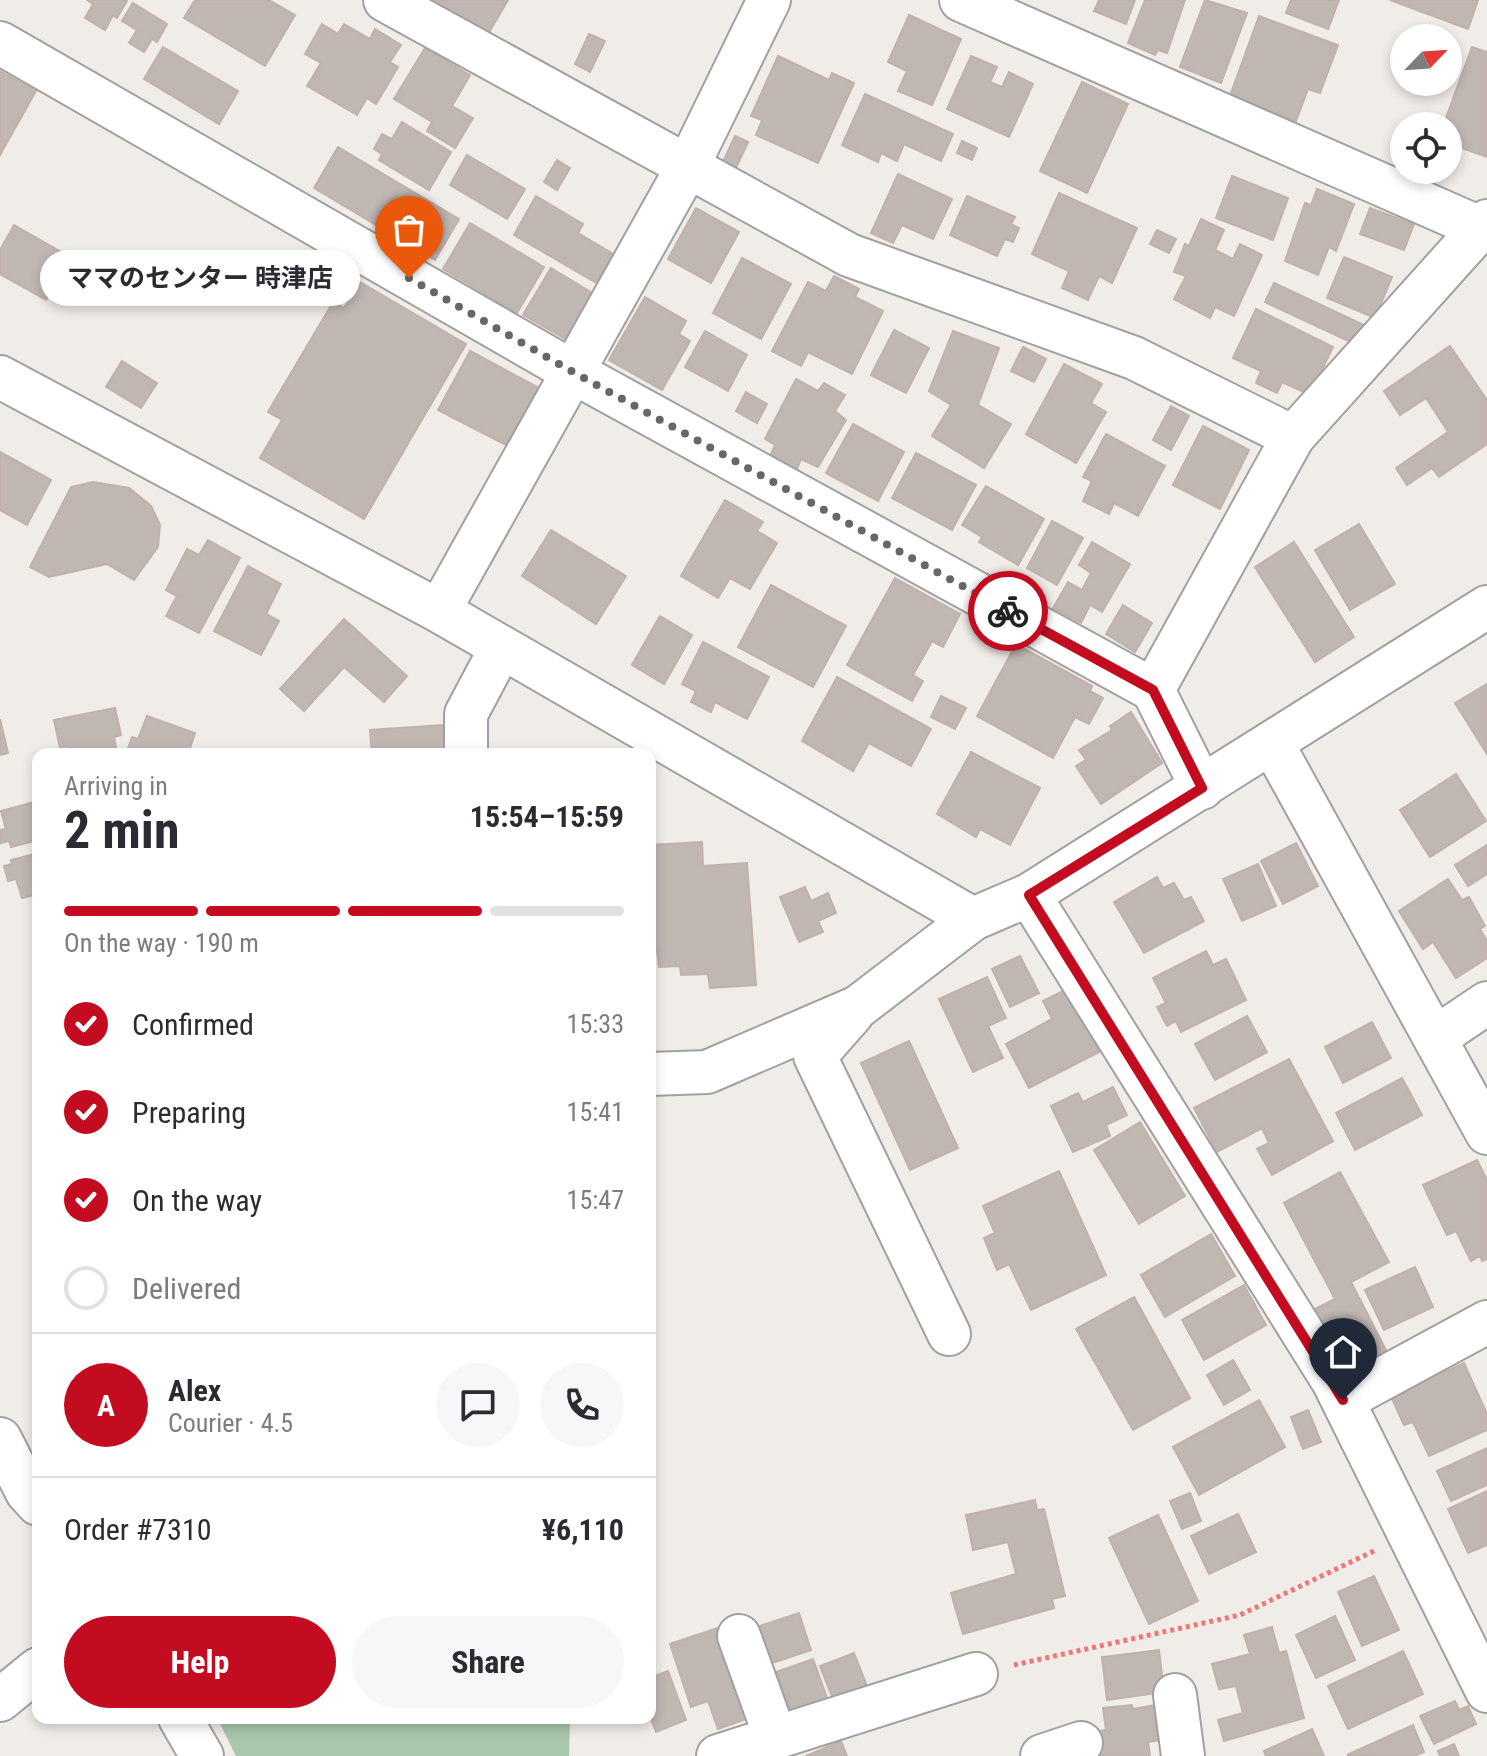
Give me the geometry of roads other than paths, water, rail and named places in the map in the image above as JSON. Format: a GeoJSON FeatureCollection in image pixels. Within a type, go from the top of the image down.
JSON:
{"type":"FeatureCollection","features":[{"type":"Feature","properties":{"kind":"street"},"geometry":{"type":"LineString","coordinates":[[385,0],[849,255],[1134,358],[1293,437]]}},
{"type":"Feature","properties":{"kind":"street"},"geometry":{"type":"LineString","coordinates":[[439,611],[688,166],[769,0]]}},
{"type":"Feature","properties":{"kind":"street"},"geometry":{"type":"LineString","coordinates":[[961,0],[1486,226],[1293,437],[1153,690]]}},
{"type":"Feature","properties":{"kind":"street"},"geometry":{"type":"LineString","coordinates":[[0,43],[573,372],[1153,690],[1202,788]]}},
{"type":"Feature","properties":{"kind":"street"},"geometry":{"type":"LineString","coordinates":[[0,377],[439,611],[973,919]]}},
{"type":"Feature","properties":{"kind":"street"},"geometry":{"type":"LineString","coordinates":[[949,1334],[815,1056],[858,1007],[973,919],[1029,895],[1487,607]]}},
{"type":"Feature","properties":{"kind":"street"},"geometry":{"type":"LineString","coordinates":[[466,748],[466,714],[501,648]]}},
{"type":"Feature","properties":{"kind":"street"},"geometry":{"type":"LineString","coordinates":[[1272,743],[1487,1133]]}},
{"type":"Feature","properties":{"kind":"street"},"geometry":{"type":"LineString","coordinates":[[1029,895],[1343,1400],[1487,1691]]}},
{"type":"Feature","properties":{"kind":"street"},"geometry":{"type":"LineString","coordinates":[[1435,1038],[1487,1003]]}},
{"type":"Feature","properties":{"kind":"street"},"geometry":{"type":"LineString","coordinates":[[656,1074],[707,1072],[858,1007]]}},
{"type":"Feature","properties":{"kind":"street"},"geometry":{"type":"LineString","coordinates":[[1343,1400],[1487,1322]]}},
{"type":"Feature","properties":{"kind":"street"},"geometry":{"type":"LineString","coordinates":[[739,1636],[775,1736]]}},
{"type":"Feature","properties":{"kind":"street"},"geometry":{"type":"LineString","coordinates":[[0,1700],[32,1674]]}},
{"type":"Feature","properties":{"kind":"street"},"geometry":{"type":"LineString","coordinates":[[718,1756],[976,1674]]}},
{"type":"Feature","properties":{"kind":"street"},"geometry":{"type":"LineString","coordinates":[[1175,1695],[1183,1756]]}},
{"type":"Feature","properties":{"kind":"street"},"geometry":{"type":"LineString","coordinates":[[183,1724],[202,1756]]}},
{"type":"Feature","properties":{"kind":"street"},"geometry":{"type":"LineString","coordinates":[[1042,1756],[1081,1743]]}},
{"type":"Feature","properties":{"kind":"place","name":"ママのセンター 時津店"},"geometry":{"type":"Point","coordinates":[409,278]}}]}
